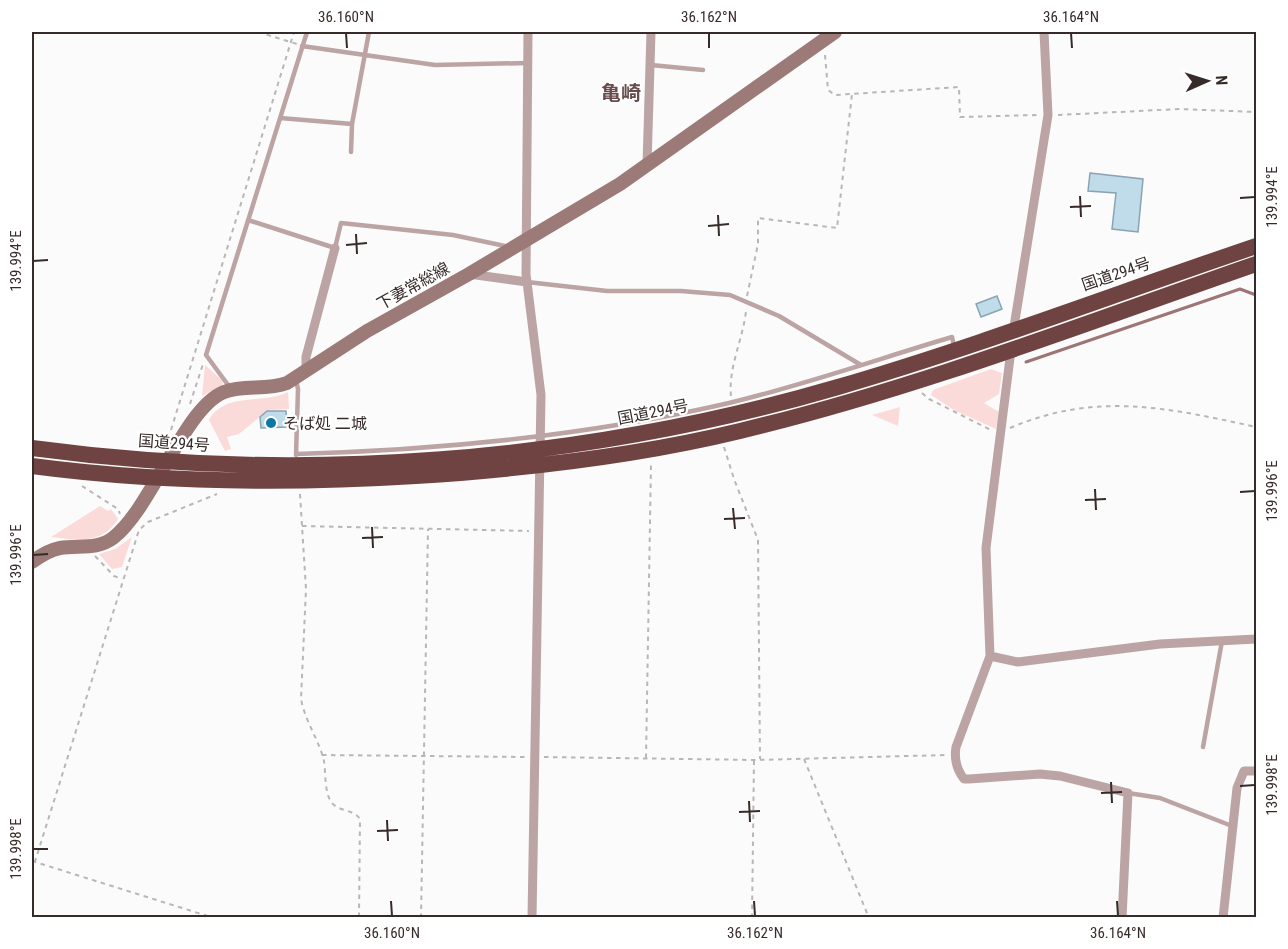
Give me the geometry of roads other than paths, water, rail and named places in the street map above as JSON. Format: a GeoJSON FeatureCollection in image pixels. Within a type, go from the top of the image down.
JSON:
{"type":"FeatureCollection","features":[{"type":"Feature","properties":{"kind":"highway","name":"国道294号"},"geometry":{"type":"LineString","coordinates":[[32,448],[217,464],[296,459],[429,460],[660,430],[734,414],[838,387],[1257,246]]}},
{"type":"Feature","properties":{"kind":"highway"},"geometry":{"type":"LineString","coordinates":[[32,466],[158,479],[218,482],[361,479],[539,467],[667,447],[781,421],[1011,350],[1257,264]]}},
{"type":"Feature","properties":{"kind":"main road","name":"下妻常総線"},"geometry":{"type":"LineString","coordinates":[[32,562],[59,548],[88,547],[106,543],[118,534],[158,479],[208,403],[232,390],[275,388],[301,375],[367,331],[527,241],[647,165],[835,32]]}},
{"type":"Feature","properties":{"kind":"street"},"geometry":{"type":"LineString","coordinates":[[528,32],[527,282],[541,395],[532,918]]}},
{"type":"Feature","properties":{"kind":"street"},"geometry":{"type":"LineString","coordinates":[[647,165],[651,32]]}},
{"type":"Feature","properties":{"kind":"street"},"geometry":{"type":"LineString","coordinates":[[1044,32],[1048,115],[1014,328],[986,548],[990,656],[955,754],[964,779],[1040,774],[1059,776],[1128,793],[1122,918]]}},
{"type":"Feature","properties":{"kind":"street"},"geometry":{"type":"LineString","coordinates":[[301,375],[335,248]]}},
{"type":"Feature","properties":{"kind":"street"},"geometry":{"type":"LineString","coordinates":[[469,274],[527,282]]}},
{"type":"Feature","properties":{"kind":"street"},"geometry":{"type":"LineString","coordinates":[[990,656],[1011,661],[1025,661],[1160,644],[1257,639]]}},
{"type":"Feature","properties":{"kind":"street"},"geometry":{"type":"LineString","coordinates":[[1223,918],[1234,800],[1241,774],[1246,770],[1257,771]]}},
{"type":"Feature","properties":{"kind":"lane"},"geometry":{"type":"LineString","coordinates":[[232,390],[206,355],[307,32]]}},
{"type":"Feature","properties":{"kind":"lane"},"geometry":{"type":"LineString","coordinates":[[351,152],[352,124],[369,32]]}},
{"type":"Feature","properties":{"kind":"lane"},"geometry":{"type":"LineString","coordinates":[[302,46],[365,53],[435,65],[527,63]]}},
{"type":"Feature","properties":{"kind":"lane"},"geometry":{"type":"LineString","coordinates":[[651,65],[703,70]]}},
{"type":"Feature","properties":{"kind":"lane"},"geometry":{"type":"LineString","coordinates":[[280,118],[352,124]]}},
{"type":"Feature","properties":{"kind":"lane"},"geometry":{"type":"LineString","coordinates":[[248,220],[335,248],[341,223],[464,237],[506,244],[513,249]]}},
{"type":"Feature","properties":{"kind":"lane"},"geometry":{"type":"LineString","coordinates":[[527,282],[607,291],[700,292],[730,295],[747,300],[778,316],[861,364]]}},
{"type":"Feature","properties":{"kind":"lane"},"geometry":{"type":"LineString","coordinates":[[539,444],[732,402],[952,337],[955,348]]}},
{"type":"Feature","properties":{"kind":"lane"},"geometry":{"type":"LineString","coordinates":[[296,459],[298,389],[301,375]]}},
{"type":"Feature","properties":{"kind":"lane"},"geometry":{"type":"LineString","coordinates":[[1203,747],[1222,641]]}},
{"type":"Feature","properties":{"kind":"lane"},"geometry":{"type":"LineString","coordinates":[[1128,793],[1160,798],[1232,826]]}},
{"type":"Feature","properties":{"kind":"waterway"},"geometry":{"type":"LineString","coordinates":[[1026,362],[1240,289],[1256,295]]}},
{"type":"Feature","properties":{"kind":"place","name":"そば処 二城"},"geometry":{"type":"Point","coordinates":[271,423]}},
{"type":"Feature","properties":{"kind":"district","name":"亀崎"},"geometry":{"type":"Point","coordinates":[621,93]}}]}
